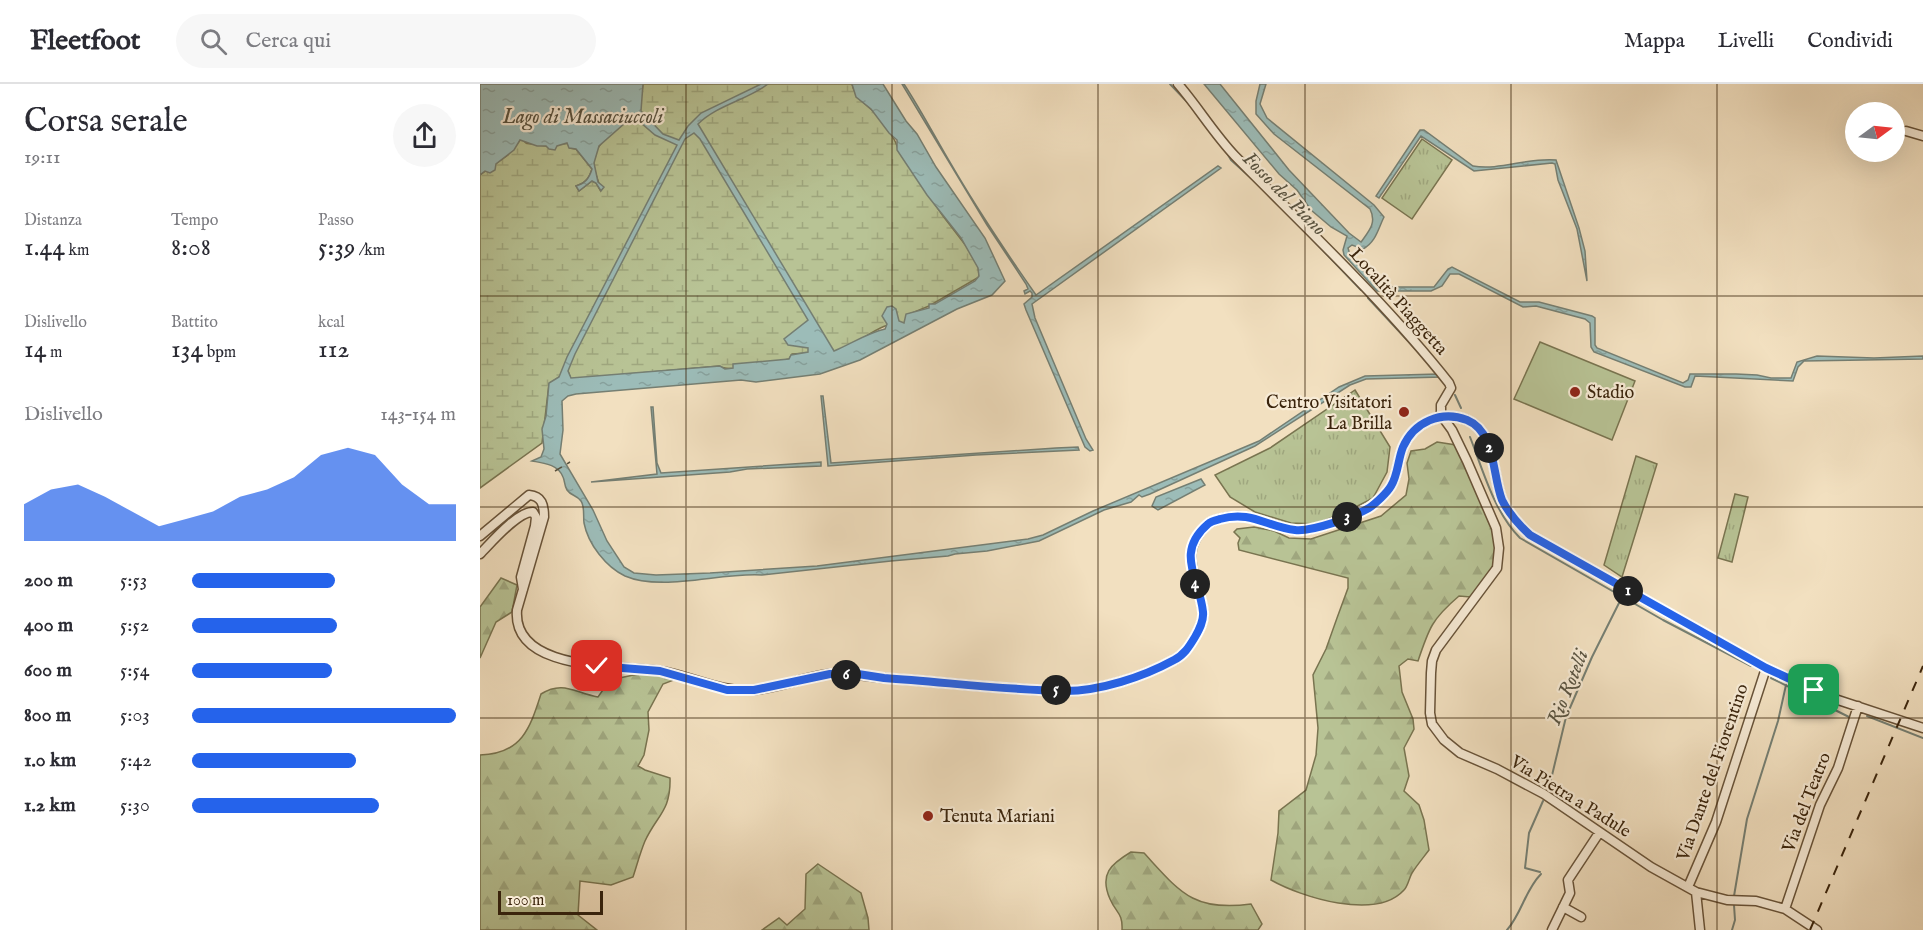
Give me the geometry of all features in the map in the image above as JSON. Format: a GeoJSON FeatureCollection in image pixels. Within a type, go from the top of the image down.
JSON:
{"type":"FeatureCollection","features":[{"type":"Feature","properties":{"kind":"street","name":"Località Piaggetta"},"geometry":{"type":"LineString","coordinates":[[1178,84],[1233,153],[1331,251],[1443,375],[1451,388],[1441,405],[1441,415]]}},
{"type":"Feature","properties":{"kind":"street"},"geometry":{"type":"LineString","coordinates":[[1906,131],[1923,136]]}},
{"type":"Feature","properties":{"kind":"street"},"geometry":{"type":"LineString","coordinates":[[480,536],[529,495],[535,495],[540,499],[544,508],[544,517],[517,609],[516,621],[521,633],[542,652],[569,661],[630,670],[660,671],[727,690],[754,690],[830,674],[858,674],[884,678],[1067,691],[1110,684],[1150,672],[1188,650],[1199,630],[1204,613],[1190,561],[1194,540],[1209,522],[1235,514],[1296,530],[1334,523],[1370,508],[1391,487],[1403,447],[1410,435],[1419,426],[1441,415],[1456,416],[1470,421],[1488,442],[1498,486],[1506,507],[1519,525],[1530,535],[1766,668],[1804,686],[1923,728]]}},
{"type":"Feature","properties":{"kind":"street","name":"Via Pietra a Padule"},"geometry":{"type":"LineString","coordinates":[[1441,415],[1452,430],[1467,461],[1496,528],[1499,548],[1497,568],[1436,650],[1432,661],[1430,713],[1433,727],[1460,753],[1497,769],[1544,794],[1651,867],[1692,890],[1727,900],[1756,901],[1785,909],[1817,930]]}},
{"type":"Feature","properties":{"kind":"street"},"geometry":{"type":"LineString","coordinates":[[480,554],[517,518],[527,511],[533,512],[536,517],[535,526],[521,578],[523,590]]}},
{"type":"Feature","properties":{"kind":"street","name":"Via Dante del Fiorentino"},"geometry":{"type":"LineString","coordinates":[[1692,890],[1766,668]]}},
{"type":"Feature","properties":{"kind":"street","name":"Via del Teatro"},"geometry":{"type":"LineString","coordinates":[[1785,909],[1820,805],[1838,768],[1858,706]]}},
{"type":"Feature","properties":{"kind":"street"},"geometry":{"type":"LineString","coordinates":[[1552,930],[1570,893],[1568,880],[1599,833]]}},
{"type":"Feature","properties":{"kind":"street"},"geometry":{"type":"LineString","coordinates":[[1692,890],[1700,930]]}},
{"type":"Feature","properties":{"kind":"street"},"geometry":{"type":"LineString","coordinates":[[1563,907],[1581,917]]}},
{"type":"Feature","properties":{"kind":"green space"},"geometry":{"type":"Polygon","coordinates":[[[643,84],[852,84],[857,96],[888,129],[898,150],[970,251],[978,264],[979,277],[929,306],[907,315],[905,324],[891,324],[849,346],[813,358],[808,353],[792,354],[789,359],[743,368],[733,369],[719,366],[571,379],[568,371],[549,384],[542,443],[480,488],[480,175],[508,155],[520,140],[546,146],[568,143],[570,148],[576,149],[592,169],[586,180],[576,186],[579,191],[592,181],[600,190],[594,163],[597,149],[628,120],[641,99],[643,84]]]}},
{"type":"Feature","properties":{"kind":"green space"},"geometry":{"type":"Polygon","coordinates":[[[1422,139],[1452,160],[1412,219],[1382,198],[1422,139]]]}},
{"type":"Feature","properties":{"kind":"green space"},"geometry":{"type":"Polygon","coordinates":[[[1540,342],[1635,381],[1612,440],[1514,399],[1540,342]]]}},
{"type":"Feature","properties":{"kind":"green space"},"geometry":{"type":"Polygon","coordinates":[[[1355,390],[1390,447],[1387,472],[1373,498],[1316,524],[1291,523],[1255,512],[1230,497],[1215,475],[1270,448],[1355,390]]]}},
{"type":"Feature","properties":{"kind":"green space"},"geometry":{"type":"Polygon","coordinates":[[[1437,442],[1456,445],[1496,535],[1495,560],[1489,575],[1471,597],[1459,596],[1437,618],[1418,661],[1408,659],[1399,666],[1402,692],[1413,719],[1414,729],[1404,748],[1409,776],[1404,791],[1419,805],[1429,850],[1412,873],[1404,890],[1391,899],[1376,904],[1358,905],[1319,899],[1271,880],[1279,811],[1306,790],[1316,755],[1318,728],[1313,675],[1326,649],[1348,588],[1348,578],[1239,550],[1240,538],[1234,532],[1237,529],[1254,527],[1274,531],[1289,538],[1311,539],[1381,516],[1406,495],[1409,479],[1407,463],[1411,451],[1425,449],[1437,442]]]}},
{"type":"Feature","properties":{"kind":"green space"},"geometry":{"type":"Polygon","coordinates":[[[1636,456],[1657,464],[1622,577],[1604,565],[1636,456]]]}},
{"type":"Feature","properties":{"kind":"green space"},"geometry":{"type":"Polygon","coordinates":[[[1735,494],[1748,497],[1732,562],[1718,558],[1735,494]]]}},
{"type":"Feature","properties":{"kind":"green space"},"geometry":{"type":"Polygon","coordinates":[[[501,578],[517,585],[512,612],[496,622],[480,658],[480,607],[501,578]]]}},
{"type":"Feature","properties":{"kind":"green space"},"geometry":{"type":"Polygon","coordinates":[[[643,673],[679,678],[663,684],[648,712],[649,730],[644,755],[638,766],[670,778],[670,789],[666,806],[645,841],[633,877],[611,885],[580,881],[578,915],[597,930],[480,930],[480,755],[506,750],[522,737],[533,718],[541,694],[556,688],[563,688],[598,697],[610,680],[643,673]]]}},
{"type":"Feature","properties":{"kind":"green space"},"geometry":{"type":"Polygon","coordinates":[[[1131,852],[1144,853],[1178,888],[1201,902],[1231,906],[1251,904],[1262,924],[1258,930],[1122,930],[1120,916],[1112,904],[1106,883],[1113,866],[1131,852]]]}},
{"type":"Feature","properties":{"kind":"green space"},"geometry":{"type":"Polygon","coordinates":[[[818,864],[861,893],[869,930],[762,930],[779,918],[787,925],[805,909],[806,874],[818,864]]]}},
{"type":"Feature","properties":{"kind":"water","name":"Lago di Massaciuccoli"},"geometry":{"type":"Polygon","coordinates":[[[480,84],[643,84],[641,111],[663,134],[679,140],[688,126],[701,113],[761,84],[768,84],[714,112],[698,124],[834,351],[885,329],[887,324],[882,316],[887,307],[892,306],[896,309],[899,321],[904,323],[906,314],[929,308],[929,304],[935,304],[975,281],[979,276],[978,268],[961,238],[927,195],[897,150],[897,140],[871,109],[856,97],[852,84],[883,84],[985,238],[1005,281],[992,295],[957,309],[860,360],[820,374],[756,382],[741,380],[568,396],[562,401],[563,430],[560,454],[593,510],[607,541],[624,567],[634,573],[656,575],[710,573],[817,566],[1028,539],[1043,535],[1093,511],[1259,441],[1339,387],[1365,376],[1438,374],[1441,377],[1366,379],[1350,385],[1255,446],[1150,494],[1142,497],[1139,495],[1131,502],[1104,510],[1039,541],[948,556],[762,575],[674,582],[640,580],[618,572],[599,554],[586,531],[582,503],[567,490],[558,469],[532,461],[541,457],[544,449],[542,429],[546,416],[549,383],[559,377],[567,357],[677,145],[655,135],[633,116],[599,146],[594,163],[598,182],[604,187],[601,191],[592,181],[579,191],[576,186],[586,180],[592,169],[576,149],[569,148],[567,143],[557,146],[555,150],[520,140],[514,150],[496,164],[495,170],[490,173],[485,171],[480,175],[480,84]],[[694,133],[685,139],[575,354],[568,371],[571,378],[720,366],[725,369],[733,368],[733,364],[789,359],[791,355],[808,352],[808,348],[788,345],[784,339],[808,320],[700,139],[694,133]]]}},
{"type":"Feature","properties":{"kind":"water"},"geometry":{"type":"Polygon","coordinates":[[[902,84],[981,214],[1036,295],[1218,166],[1221,168],[1032,304],[1035,318],[1086,439],[1093,450],[1090,451],[1085,447],[1026,310],[1024,304],[1032,297],[1032,293],[1030,291],[1025,294],[1024,291],[1028,289],[1026,284],[987,225],[902,84]]]}},
{"type":"Feature","properties":{"kind":"water"},"geometry":{"type":"Polygon","coordinates":[[[1204,84],[1220,84],[1289,170],[1349,233],[1361,242],[1372,223],[1370,209],[1274,134],[1256,114],[1260,84],[1266,84],[1260,104],[1267,118],[1374,205],[1384,217],[1374,239],[1363,249],[1352,245],[1348,248],[1351,258],[1379,287],[1434,287],[1452,267],[1520,302],[1539,302],[1592,316],[1595,318],[1597,348],[1683,383],[1688,380],[1690,374],[1736,374],[1791,378],[1797,362],[1817,356],[1874,358],[1923,356],[1923,359],[1804,361],[1798,367],[1793,381],[1695,376],[1691,387],[1685,387],[1594,352],[1591,347],[1590,323],[1585,319],[1536,306],[1523,307],[1459,274],[1450,274],[1442,286],[1431,291],[1377,291],[1344,255],[1347,236],[1331,227],[1311,210],[1297,190],[1279,174],[1204,84]]]}},
{"type":"Feature","properties":{"kind":"water"},"geometry":{"type":"Polygon","coordinates":[[[1420,130],[1424,130],[1473,166],[1493,167],[1535,160],[1556,160],[1585,251],[1587,281],[1577,229],[1558,180],[1555,164],[1474,171],[1421,136],[1379,198],[1376,196],[1420,130]]]}},
{"type":"Feature","properties":{"kind":"water"},"geometry":{"type":"Polygon","coordinates":[[[821,396],[823,396],[831,463],[1056,448],[1078,447],[1079,450],[828,466],[821,396]]]}},
{"type":"Feature","properties":{"kind":"water"},"geometry":{"type":"Polygon","coordinates":[[[651,407],[653,407],[657,463],[661,473],[821,462],[821,466],[747,469],[591,482],[657,474],[651,407]]]}},
{"type":"Feature","properties":{"kind":"water"},"geometry":{"type":"Polygon","coordinates":[[[1201,479],[1205,485],[1158,510],[1152,506],[1156,497],[1201,479]]]}},
{"type":"Feature","properties":{"kind":"waterway","name":"Fosso del Piano"},"geometry":{"type":"LineString","coordinates":[[1170,84],[1191,106]]}},
{"type":"Feature","properties":{"kind":"waterway","name":"Fosso del Piano"},"geometry":{"type":"LineString","coordinates":[[1227,153],[1231,160],[1252,179]]}},
{"type":"Feature","properties":{"kind":"waterway","name":"Fosso del Piano"},"geometry":{"type":"LineString","coordinates":[[1311,238],[1361,290]]}},
{"type":"Feature","properties":{"kind":"waterway","name":"Fosso del Piano"},"geometry":{"type":"LineString","coordinates":[[1368,298],[1422,356]]}},
{"type":"Feature","properties":{"kind":"waterway","name":"Fosso del Piano"},"geometry":{"type":"LineString","coordinates":[[1455,395],[1461,408]]}},
{"type":"Feature","properties":{"kind":"waterway","name":"Fosso del Piano"},"geometry":{"type":"LineString","coordinates":[[1470,437],[1496,503],[1520,538],[1663,620],[1751,666]]}},
{"type":"Feature","properties":{"kind":"waterway","name":"Rio Rotelli"},"geometry":{"type":"LineString","coordinates":[[1548,792],[1566,717],[1592,657],[1622,597]]}},
{"type":"Feature","properties":{"kind":"waterway","name":"Fosso del Piano"},"geometry":{"type":"LineString","coordinates":[[1771,678],[1809,697]]}},
{"type":"Feature","properties":{"kind":"waterway"},"geometry":{"type":"LineString","coordinates":[[1734,896],[1747,819],[1778,721],[1786,685]]}},
{"type":"Feature","properties":{"kind":"waterway","name":"Fosso del Piano"},"geometry":{"type":"LineString","coordinates":[[1817,701],[1851,718]]}},
{"type":"Feature","properties":{"kind":"waterway","name":"Fosso del Piano"},"geometry":{"type":"LineString","coordinates":[[1867,716],[1923,738]]}},
{"type":"Feature","properties":{"kind":"waterway","name":"Rio Rotelli"},"geometry":{"type":"LineString","coordinates":[[1540,872],[1525,868],[1529,833],[1543,801]]}},
{"type":"Feature","properties":{"kind":"waterway","name":"Rio Rotelli"},"geometry":{"type":"LineString","coordinates":[[1507,930],[1531,887],[1541,874]]}},
{"type":"Feature","properties":{"kind":"waterway"},"geometry":{"type":"LineString","coordinates":[[1732,930],[1735,920],[1734,905]]}},
{"type":"Feature","properties":{"kind":"ferry route"},"geometry":{"type":"LineString","coordinates":[[555,471],[570,462]]}},
{"type":"Feature","properties":{"kind":"railway"},"geometry":{"type":"LineString","coordinates":[[1810,930],[1923,666]]}},
{"type":"Feature","properties":{"kind":"place","name":"Stadio"},"geometry":{"type":"Point","coordinates":[1575,392]}},
{"type":"Feature","properties":{"kind":"place","name":"Centro Visitatori La Brilla"},"geometry":{"type":"Point","coordinates":[1404,412]}},
{"type":"Feature","properties":{"kind":"place","name":"Tenuta Mariani"},"geometry":{"type":"Point","coordinates":[928,816]}},
{"type":"Feature","properties":{"kind":"route"},"geometry":{"type":"LineString","coordinates":[[597,666],[660,671],[727,690],[754,690],[830,674],[858,674],[869,677],[1067,691],[1110,684],[1150,672],[1188,650],[1199,630],[1204,613],[1190,561],[1194,540],[1209,522],[1235,514],[1296,530],[1334,523],[1370,508],[1391,487],[1403,447],[1410,435],[1419,426],[1441,415],[1456,416],[1470,421],[1480,430],[1488,442],[1498,486],[1506,507],[1519,525],[1530,535],[1766,668],[1814,690]]}}]}
